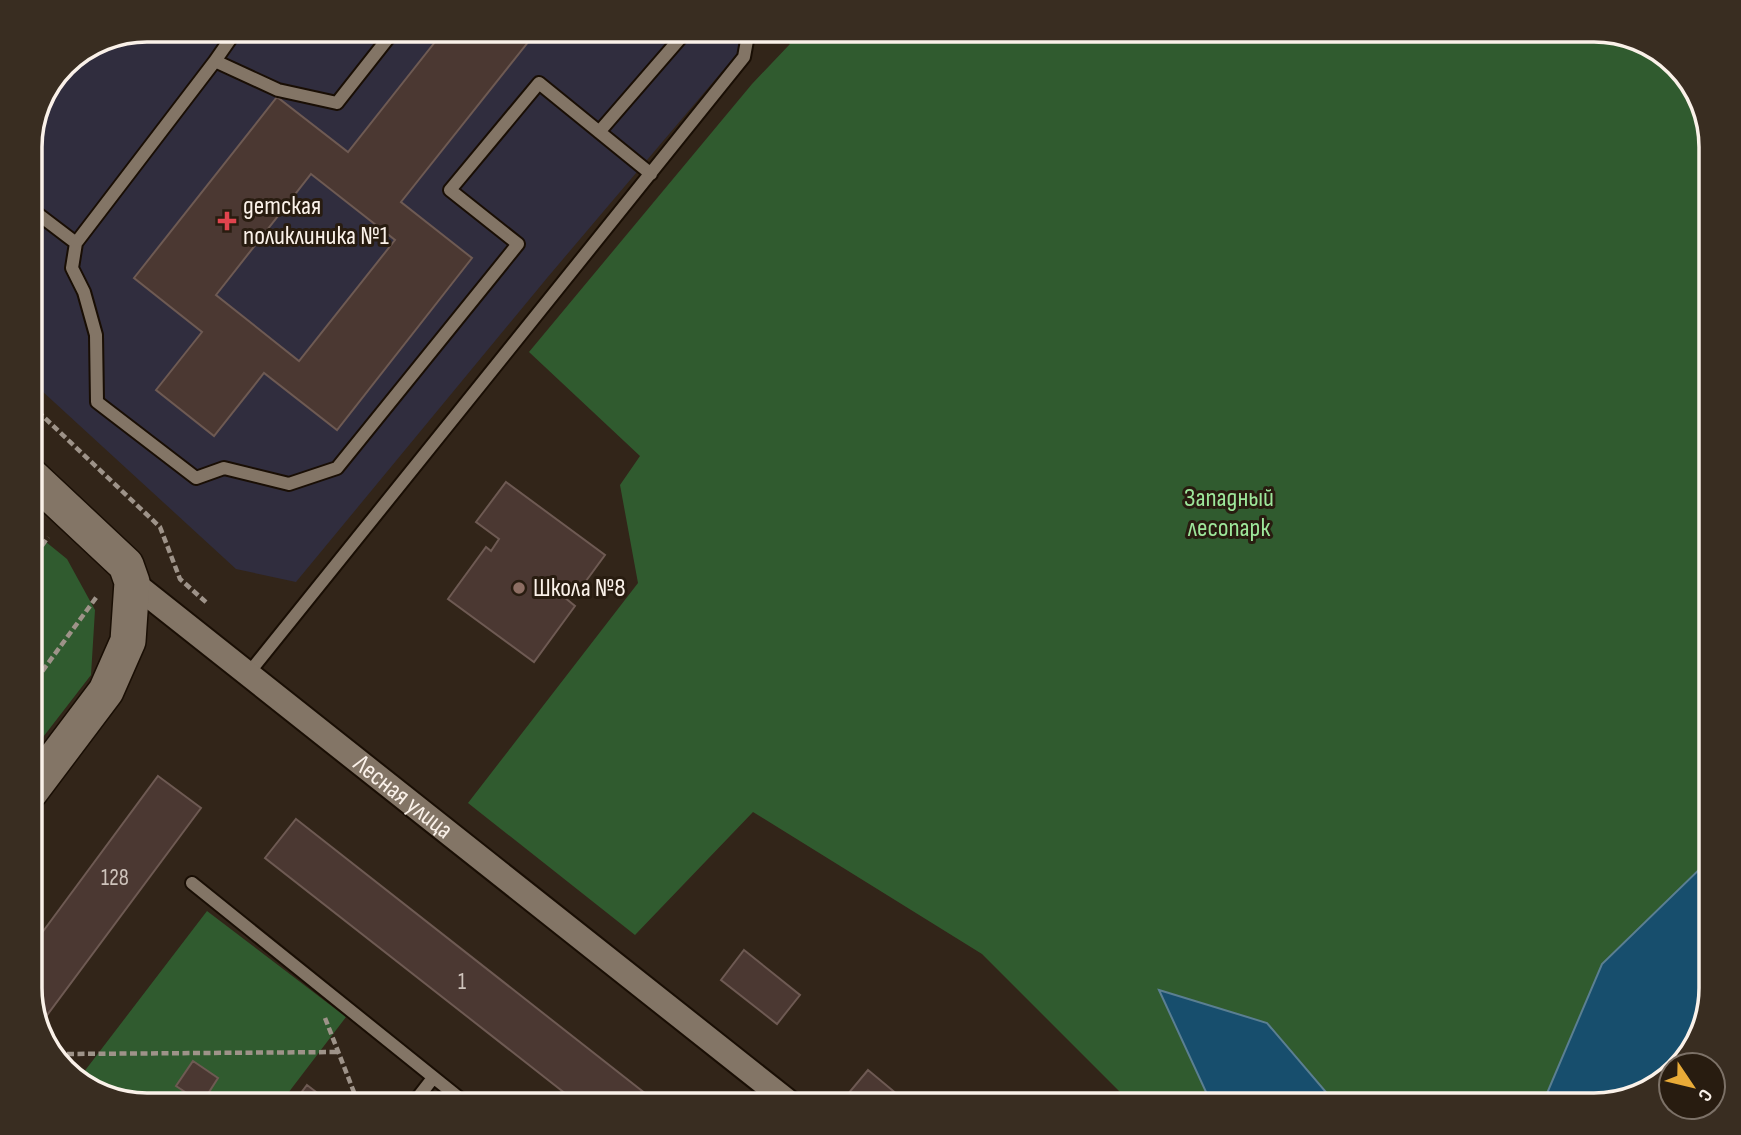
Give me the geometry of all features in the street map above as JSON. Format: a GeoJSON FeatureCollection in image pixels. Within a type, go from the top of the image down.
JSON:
{"type":"FeatureCollection","features":[{"type":"Feature","properties":{"kind":"main road","name":"Лесная улица"},"geometry":{"type":"LineString","coordinates":[[42,486],[126,565],[118,584]]}},
{"type":"Feature","properties":{"kind":"main road"},"geometry":{"type":"LineString","coordinates":[[42,776],[106,691],[128,641],[118,584]]}},
{"type":"Feature","properties":{"kind":"street","name":"Лесная улица"},"geometry":{"type":"LineString","coordinates":[[118,584],[248,674],[777,1093]]}},
{"type":"Feature","properties":{"kind":"lane"},"geometry":{"type":"LineString","coordinates":[[228,42],[76,243],[72,268],[84,292],[96,335],[97,402],[196,478],[224,468],[289,484],[337,468],[518,244],[450,190],[539,83],[651,174]]}},
{"type":"Feature","properties":{"kind":"lane"},"geometry":{"type":"LineString","coordinates":[[215,61],[278,90],[337,103],[384,42]]}},
{"type":"Feature","properties":{"kind":"lane"},"geometry":{"type":"LineString","coordinates":[[599,132],[677,42]]}},
{"type":"Feature","properties":{"kind":"lane"},"geometry":{"type":"LineString","coordinates":[[248,674],[744,57],[747,42]]}},
{"type":"Feature","properties":{"kind":"lane"},"geometry":{"type":"LineString","coordinates":[[42,217],[76,243]]}},
{"type":"Feature","properties":{"kind":"lane"},"geometry":{"type":"LineString","coordinates":[[192,883],[452,1093]]}},
{"type":"Feature","properties":{"kind":"lane"},"geometry":{"type":"LineString","coordinates":[[421,1093],[433,1078]]}},
{"type":"Feature","properties":{"kind":"path"},"geometry":{"type":"LineString","coordinates":[[42,415],[160,527],[180,579],[218,613]]}},
{"type":"Feature","properties":{"kind":"path"},"geometry":{"type":"LineString","coordinates":[[42,545],[51,533]]}},
{"type":"Feature","properties":{"kind":"path"},"geometry":{"type":"LineString","coordinates":[[42,674],[118,584]]}},
{"type":"Feature","properties":{"kind":"path"},"geometry":{"type":"LineString","coordinates":[[310,978],[354,1093]]}},
{"type":"Feature","properties":{"kind":"path"},"geometry":{"type":"LineString","coordinates":[[67,1054],[339,1052]]}},
{"type":"Feature","properties":{"kind":"shaded area"},"geometry":{"type":"Polygon","coordinates":[[[147,42],[742,42],[742,48],[547,278],[296,582],[236,569],[42,391],[42,140],[53,101],[64,83],[78,68],[113,48],[147,42]]]}},
{"type":"Feature","properties":{"kind":"green space","name":"Западный лесопарк"},"geometry":{"type":"Polygon","coordinates":[[[787,42],[1594,42],[1621,46],[1640,53],[1652,60],[1677,83],[1691,107],[1699,147],[1699,870],[1602,964],[1547,1093],[1327,1093],[1267,1023],[1159,991],[1206,1093],[1121,1093],[982,954],[753,812],[635,935],[468,803],[638,583],[620,485],[640,456],[529,352],[752,84],[790,44],[787,42]]]}},
{"type":"Feature","properties":{"kind":"green space"},"geometry":{"type":"Polygon","coordinates":[[[42,539],[67,559],[95,610],[91,675],[42,738],[42,539]]]}},
{"type":"Feature","properties":{"kind":"green space"},"geometry":{"type":"Polygon","coordinates":[[[207,911],[346,1017],[288,1093],[133,1092],[107,1085],[84,1072],[207,911]]]}},
{"type":"Feature","properties":{"kind":"water"},"geometry":{"type":"Polygon","coordinates":[[[1699,870],[1698,1002],[1693,1022],[1681,1046],[1677,1051],[1657,1051],[1657,1071],[1621,1089],[1594,1093],[1547,1093],[1602,964],[1699,870]]]}},
{"type":"Feature","properties":{"kind":"water"},"geometry":{"type":"Polygon","coordinates":[[[1159,990],[1267,1023],[1327,1093],[1206,1093],[1159,990]]]}},
{"type":"Feature","properties":{"kind":"building","name":"детская поликлиника №1"},"geometry":{"type":"Polygon","coordinates":[[[435,42],[528,42],[401,202],[472,258],[337,430],[264,373],[214,436],[156,390],[202,332],[134,278],[277,97],[348,152],[435,42]],[[311,174],[216,295],[299,361],[395,240],[311,174]]]}},
{"type":"Feature","properties":{"kind":"building"},"geometry":{"type":"Polygon","coordinates":[[[506,482],[605,555],[575,596],[569,592],[564,597],[575,606],[534,662],[448,599],[486,547],[491,551],[499,539],[476,522],[506,482]]]}},
{"type":"Feature","properties":{"kind":"building"},"geometry":{"type":"Polygon","coordinates":[[[158,776],[201,808],[46,1016],[42,995],[42,933],[158,776]]]}},
{"type":"Feature","properties":{"kind":"building"},"geometry":{"type":"Polygon","coordinates":[[[296,819],[645,1093],[565,1093],[265,858],[296,819]]]}},
{"type":"Feature","properties":{"kind":"building"},"geometry":{"type":"Polygon","coordinates":[[[744,950],[800,995],[777,1024],[721,980],[744,950]]]}},
{"type":"Feature","properties":{"kind":"building"},"geometry":{"type":"Polygon","coordinates":[[[193,1061],[218,1078],[208,1093],[187,1093],[176,1086],[193,1061]]]}},
{"type":"Feature","properties":{"kind":"building"},"geometry":{"type":"Polygon","coordinates":[[[868,1070],[896,1093],[849,1093],[868,1070]]]}},
{"type":"Feature","properties":{"kind":"building"},"geometry":{"type":"Polygon","coordinates":[[[307,1085],[317,1093],[301,1093],[307,1085]]]}},
{"type":"Feature","properties":{"kind":"place","name":"детская поликлиника №1"},"geometry":{"type":"Point","coordinates":[227,221]}},
{"type":"Feature","properties":{"kind":"place","name":"Школа №8"},"geometry":{"type":"Point","coordinates":[519,588]}}]}
